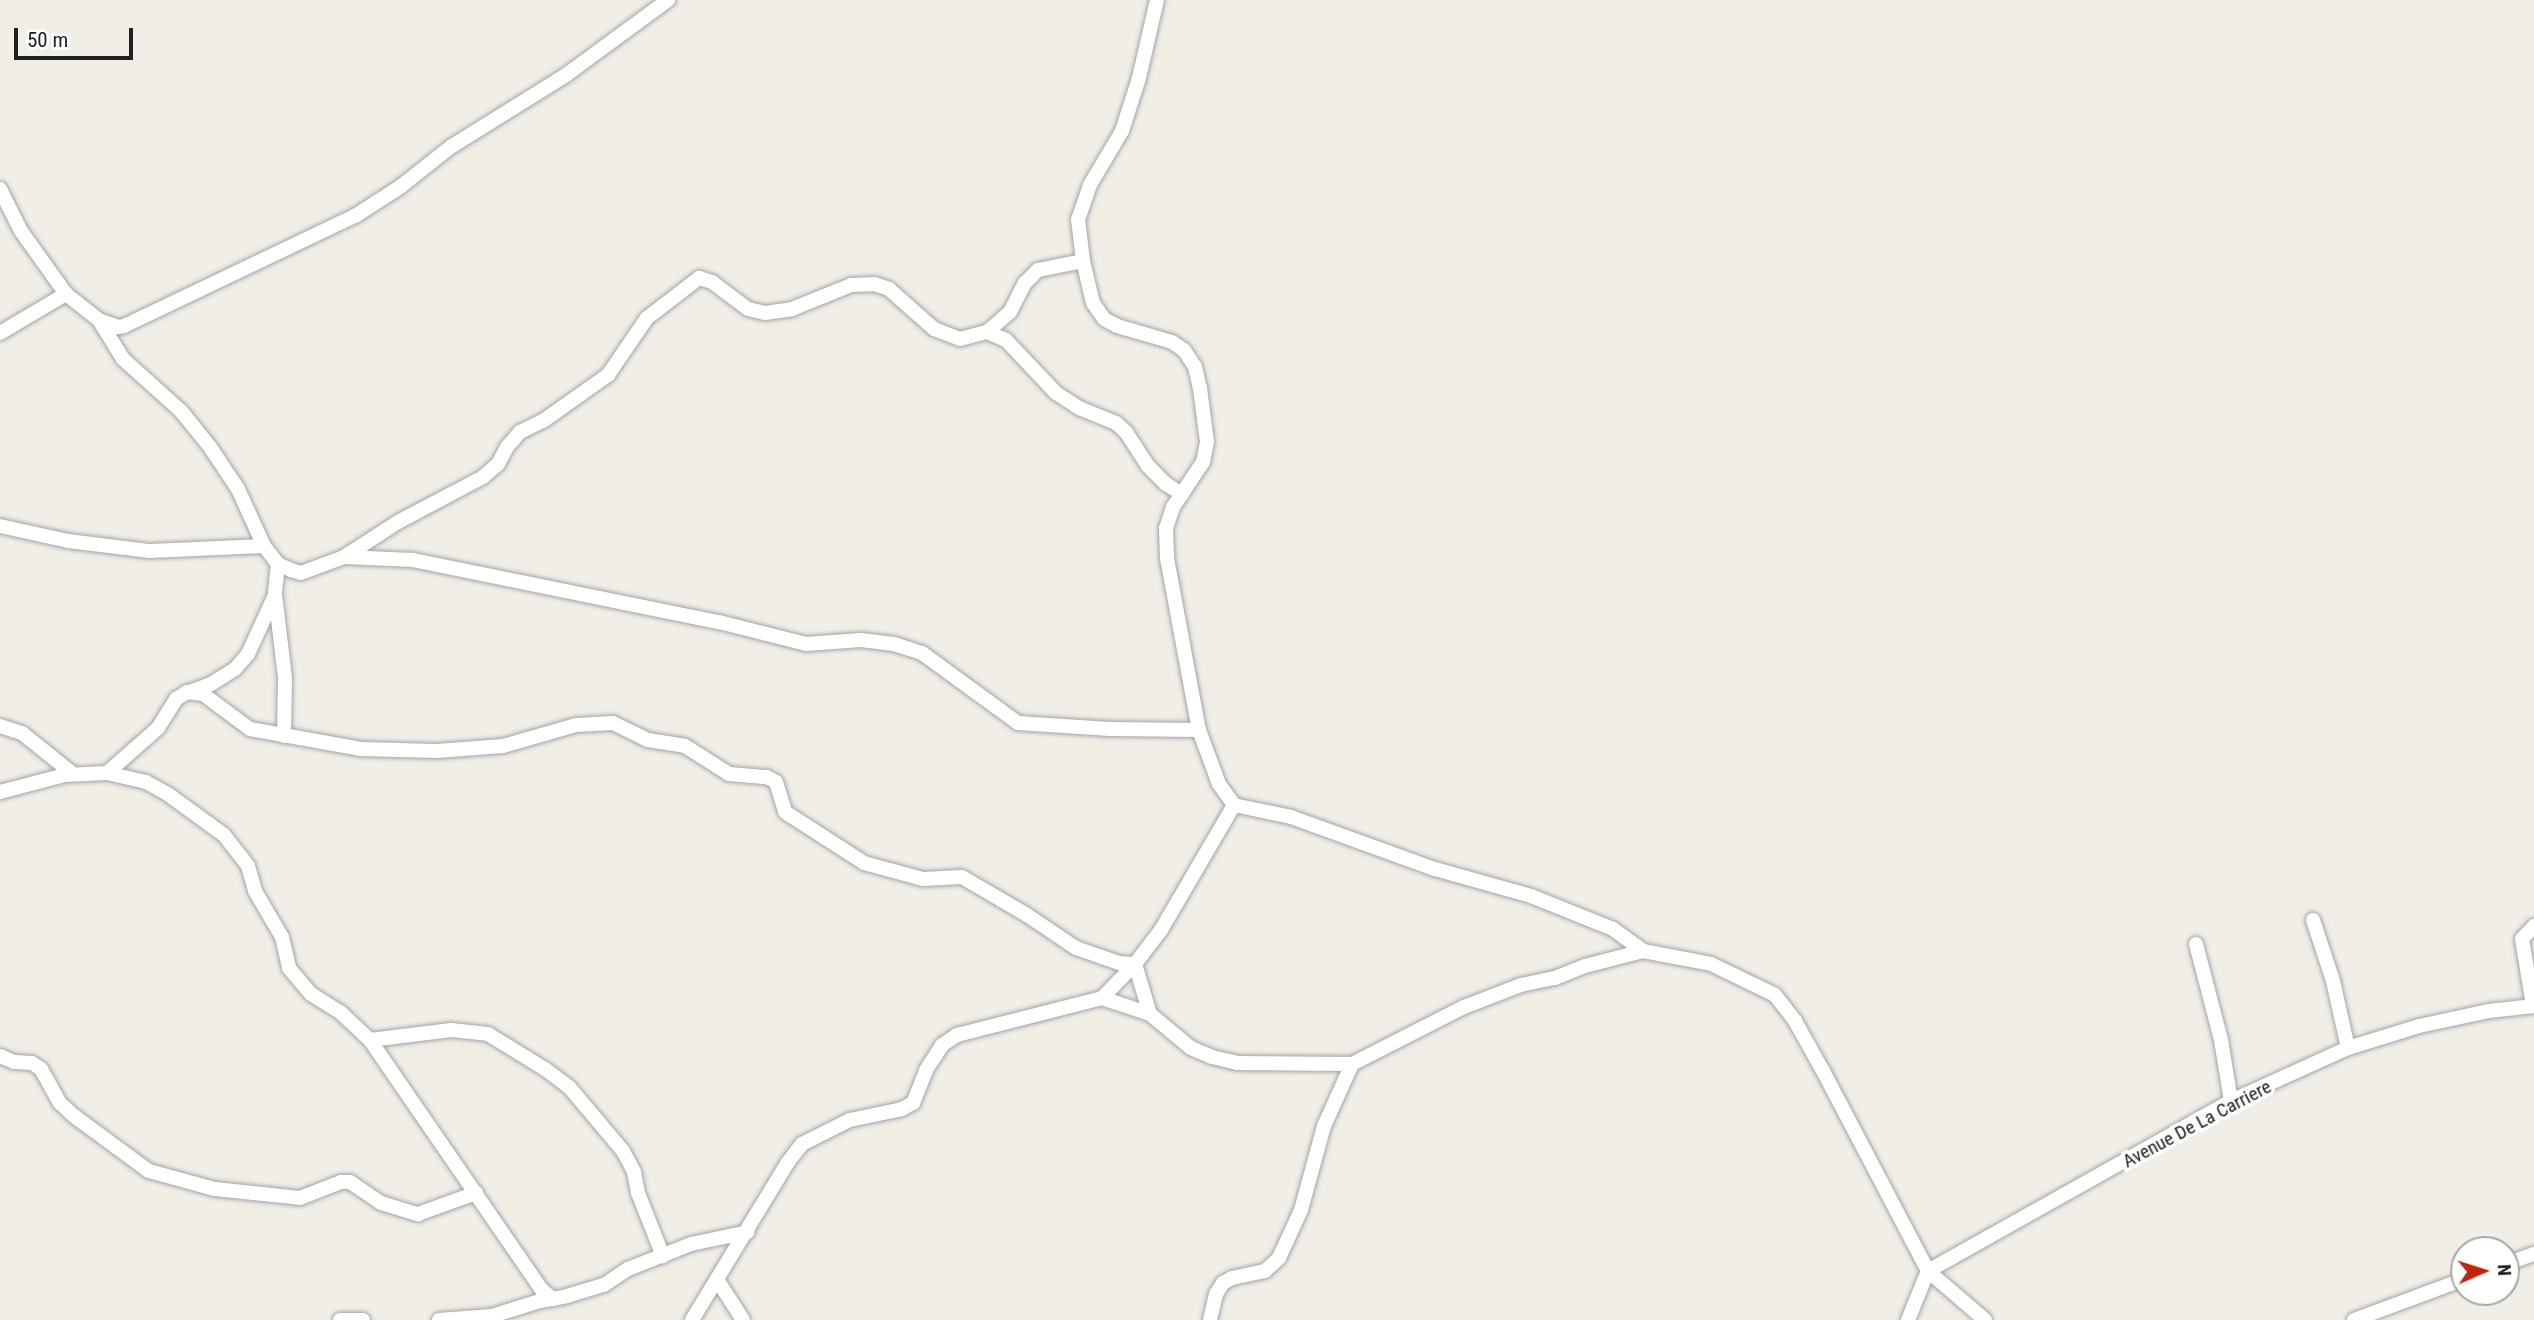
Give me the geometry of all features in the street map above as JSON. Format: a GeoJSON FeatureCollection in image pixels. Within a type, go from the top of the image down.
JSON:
{"type":"FeatureCollection","features":[{"type":"Feature","properties":{"kind":"street"},"geometry":{"type":"LineString","coordinates":[[0,189],[21,231],[66,294],[99,320],[118,327],[124,326],[355,216],[400,187],[452,146],[566,75],[668,0]]}},
{"type":"Feature","properties":{"kind":"street"},"geometry":{"type":"LineString","coordinates":[[1157,0],[1139,78],[1122,131],[1083,201],[1078,219],[1083,261],[1093,303],[1104,319],[1118,326],[1172,342],[1184,350],[1195,367],[1207,442],[1203,462],[1173,507],[1166,528],[1167,558],[1199,730],[1219,784],[1234,805],[1291,817],[1399,858],[1531,896],[1613,929],[1643,951]]}},
{"type":"Feature","properties":{"kind":"street"},"geometry":{"type":"LineString","coordinates":[[344,557],[398,522],[483,477],[498,464],[507,447],[520,432],[542,421],[608,375],[647,318],[699,278],[712,282],[748,309],[765,313],[792,309],[851,285],[874,284],[889,289],[934,330],[960,339],[987,332],[1010,312],[1025,284],[1038,270],[1083,261]]}},
{"type":"Feature","properties":{"kind":"street"},"geometry":{"type":"LineString","coordinates":[[0,333],[66,294]]}},
{"type":"Feature","properties":{"kind":"street"},"geometry":{"type":"LineString","coordinates":[[99,320],[123,359],[181,411],[210,447],[238,489],[264,546],[278,564],[301,573],[326,561],[344,557],[413,560],[449,566],[719,622],[806,644],[861,640],[894,644],[922,653],[1018,723],[1110,730],[1199,730]]}},
{"type":"Feature","properties":{"kind":"street"},"geometry":{"type":"LineString","coordinates":[[987,332],[1006,340],[1056,393],[1079,408],[1116,423],[1126,432],[1148,466],[1166,484],[1182,494]]}},
{"type":"Feature","properties":{"kind":"street"},"geometry":{"type":"LineString","coordinates":[[0,526],[68,541],[150,551],[264,546]]}},
{"type":"Feature","properties":{"kind":"street"},"geometry":{"type":"LineString","coordinates":[[278,564],[275,594],[285,678],[284,736]]}},
{"type":"Feature","properties":{"kind":"street"},"geometry":{"type":"LineString","coordinates":[[107,773],[158,728],[176,699],[187,692],[211,684],[235,669],[248,654],[275,594]]}},
{"type":"Feature","properties":{"kind":"street"},"geometry":{"type":"LineString","coordinates":[[187,692],[203,694],[250,729],[361,749],[437,751],[503,746],[576,724],[613,723],[648,740],[685,746],[729,774],[767,777],[776,782],[785,812],[864,863],[923,879],[962,877],[1027,915],[1076,948],[1108,960],[1135,964]]}},
{"type":"Feature","properties":{"kind":"street"},"geometry":{"type":"LineString","coordinates":[[0,726],[22,733],[73,774]]}},
{"type":"Feature","properties":{"kind":"street"},"geometry":{"type":"LineString","coordinates":[[0,792],[50,778],[107,773],[146,782],[169,794],[224,835],[248,866],[255,891],[282,937],[289,968],[298,982],[370,1040],[541,1289],[553,1299]]}},
{"type":"Feature","properties":{"kind":"street"},"geometry":{"type":"LineString","coordinates":[[1102,998],[1135,964],[1161,930],[1234,805]]}},
{"type":"Feature","properties":{"kind":"street"},"geometry":{"type":"LineString","coordinates":[[2313,919],[2333,981],[2348,1048]]}},
{"type":"Feature","properties":{"kind":"street"},"geometry":{"type":"LineString","coordinates":[[2533,1006],[2522,939],[2534,926]]}},
{"type":"Feature","properties":{"kind":"street"},"geometry":{"type":"LineString","coordinates":[[2196,944],[2221,1040],[2231,1101]]}},
{"type":"Feature","properties":{"kind":"street"},"geometry":{"type":"LineString","coordinates":[[692,1320],[788,1162],[802,1144],[849,1120],[902,1110],[913,1103],[926,1070],[942,1045],[973,1029],[1102,998],[1150,1014],[1191,1048],[1212,1057],[1237,1063],[1352,1064],[1464,1007],[1521,985],[1555,978],[1585,966],[1643,951],[1711,964],[1774,995],[1795,1021],[1823,1071],[1928,1271],[1985,1320]]}},
{"type":"Feature","properties":{"kind":"street"},"geometry":{"type":"LineString","coordinates":[[1135,964],[1150,1014]]}},
{"type":"Feature","properties":{"kind":"street","name":"Avenue De La Carriere"},"geometry":{"type":"LineString","coordinates":[[1928,1271],[2231,1101],[2348,1048],[2419,1026],[2489,1011],[2533,1006]]}},
{"type":"Feature","properties":{"kind":"street"},"geometry":{"type":"LineString","coordinates":[[370,1040],[451,1030],[488,1034],[545,1069],[570,1088],[623,1151],[634,1172],[638,1193],[663,1256]]}},
{"type":"Feature","properties":{"kind":"street"},"geometry":{"type":"LineString","coordinates":[[0,1056],[5,1060],[32,1063],[41,1069],[60,1103],[149,1171],[215,1189],[300,1198],[341,1182],[350,1182],[381,1203],[418,1214],[477,1193]]}},
{"type":"Feature","properties":{"kind":"street"},"geometry":{"type":"LineString","coordinates":[[1210,1320],[1216,1294],[1223,1283],[1232,1278],[1265,1271],[1279,1258],[1301,1210],[1324,1126],[1352,1064]]}},
{"type":"Feature","properties":{"kind":"street"},"geometry":{"type":"LineString","coordinates":[[439,1320],[492,1316],[604,1285],[628,1269],[691,1244],[747,1232]]}},
{"type":"Feature","properties":{"kind":"street"},"geometry":{"type":"LineString","coordinates":[[1908,1320],[1928,1271]]}},
{"type":"Feature","properties":{"kind":"street"},"geometry":{"type":"LineString","coordinates":[[718,1281],[743,1320]]}},
{"type":"Feature","properties":{"kind":"street"},"geometry":{"type":"LineString","coordinates":[[2354,1320],[2450,1284]]}},
{"type":"Feature","properties":{"kind":"street"},"geometry":{"type":"LineString","coordinates":[[340,1320],[363,1320]]}}]}
